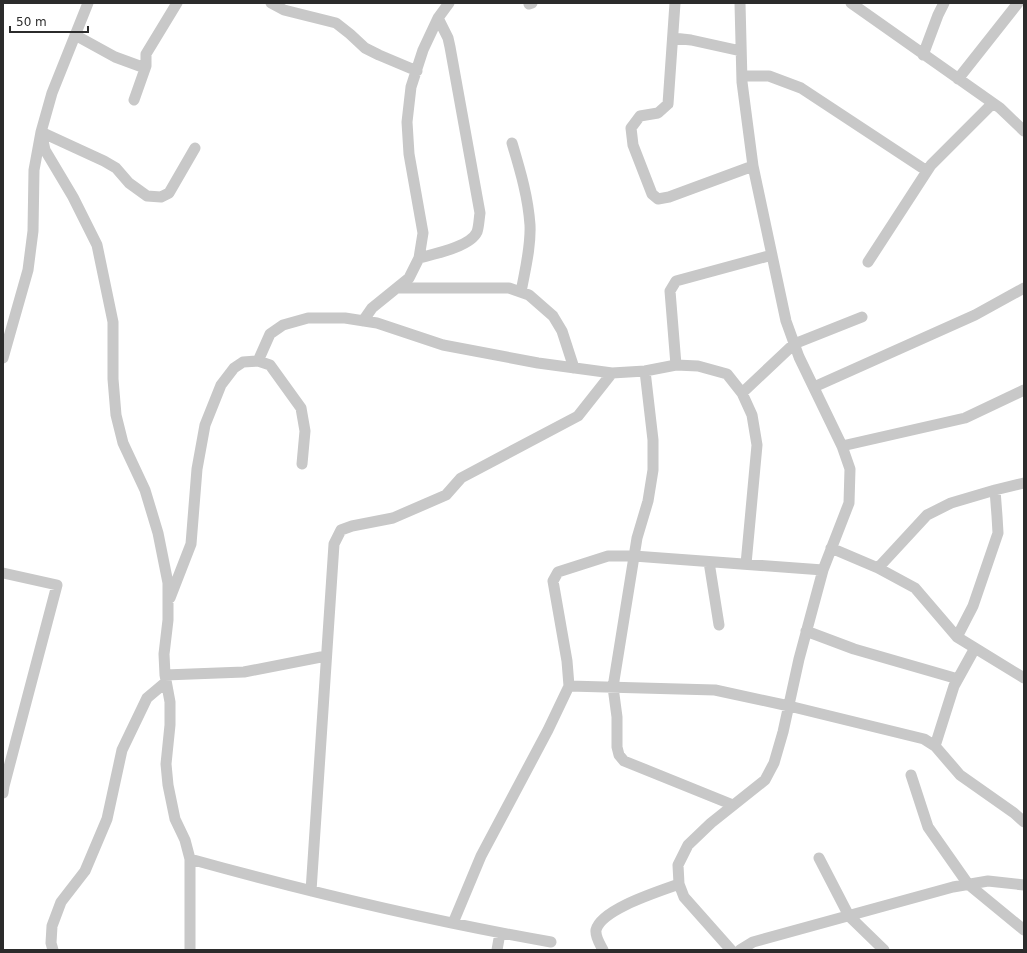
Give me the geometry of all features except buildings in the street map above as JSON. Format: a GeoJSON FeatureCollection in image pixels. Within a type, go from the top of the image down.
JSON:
{"type":"FeatureCollection","features":[{"type":"Feature","properties":{"kind":"street"},"geometry":{"type":"LineString","coordinates":[[3,358],[28,270],[33,231],[34,170],[41,132],[52,93],[88,3]]}},
{"type":"Feature","properties":{"kind":"street"},"geometry":{"type":"LineString","coordinates":[[134,100],[145,68],[146,54],[177,3]]}},
{"type":"Feature","properties":{"kind":"street"},"geometry":{"type":"LineString","coordinates":[[270,3],[284,10],[336,23],[365,48],[417,71]]}},
{"type":"Feature","properties":{"kind":"street"},"geometry":{"type":"LineString","coordinates":[[363,321],[372,308],[409,278],[419,258],[423,233],[409,154],[407,122],[411,87],[424,50],[438,18],[449,3]]}},
{"type":"Feature","properties":{"kind":"street"},"geometry":{"type":"LineString","coordinates":[[675,3],[668,104],[658,113],[640,116],[631,128],[633,145],[652,194],[658,199],[669,197],[753,166]]}},
{"type":"Feature","properties":{"kind":"street"},"geometry":{"type":"LineString","coordinates":[[731,950],[684,897],[678,884],[678,865],[688,844],[711,823],[765,780],[774,763],[783,732],[806,631],[823,570],[849,503],[850,469],[842,446],[799,357],[786,321],[753,166],[742,76],[740,3]]}},
{"type":"Feature","properties":{"kind":"street"},"geometry":{"type":"LineString","coordinates":[[851,3],[1000,108],[1024,131]]}},
{"type":"Feature","properties":{"kind":"street"},"geometry":{"type":"LineString","coordinates":[[923,55],[938,14],[944,3]]}},
{"type":"Feature","properties":{"kind":"street"},"geometry":{"type":"LineString","coordinates":[[958,79],[1018,3]]}},
{"type":"Feature","properties":{"kind":"street"},"geometry":{"type":"LineString","coordinates":[[419,258],[454,248],[467,241],[477,232],[480,213],[450,47],[448,38],[438,18]]}},
{"type":"Feature","properties":{"kind":"street"},"geometry":{"type":"LineString","coordinates":[[75,35],[115,57],[145,68]]}},
{"type":"Feature","properties":{"kind":"street"},"geometry":{"type":"LineString","coordinates":[[673,38],[692,40],[741,51]]}},
{"type":"Feature","properties":{"kind":"street"},"geometry":{"type":"LineString","coordinates":[[742,76],[769,76],[801,88],[927,171]]}},
{"type":"Feature","properties":{"kind":"street"},"geometry":{"type":"LineString","coordinates":[[868,262],[931,165],[993,103]]}},
{"type":"Feature","properties":{"kind":"street"},"geometry":{"type":"LineString","coordinates":[[41,132],[104,160],[116,168],[129,183],[147,196],[162,197],[169,193],[194,148]]}},
{"type":"Feature","properties":{"kind":"street"},"geometry":{"type":"LineString","coordinates":[[41,132],[45,150],[73,197],[97,245],[113,322],[113,379],[116,415],[124,443],[145,490],[158,533],[168,583],[168,620],[164,654],[170,702],[170,725],[166,764],[168,785],[175,819],[185,840],[190,859],[190,950]]}},
{"type":"Feature","properties":{"kind":"street"},"geometry":{"type":"LineString","coordinates":[[512,142],[526,190],[530,226],[528,254],[521,292]]}},
{"type":"Feature","properties":{"kind":"street"},"geometry":{"type":"LineString","coordinates":[[676,365],[670,291],[676,281],[772,255]]}},
{"type":"Feature","properties":{"kind":"street"},"geometry":{"type":"LineString","coordinates":[[398,288],[509,288],[529,295],[552,316],[562,331],[574,368]]}},
{"type":"Feature","properties":{"kind":"street"},"geometry":{"type":"LineString","coordinates":[[814,388],[975,315],[1024,288]]}},
{"type":"Feature","properties":{"kind":"street"},"geometry":{"type":"LineString","coordinates":[[742,393],[794,344],[862,317]]}},
{"type":"Feature","properties":{"kind":"street"},"geometry":{"type":"LineString","coordinates":[[258,361],[270,334],[283,325],[308,318],[345,318],[376,323],[443,345],[538,363],[612,373],[645,371],[676,365],[698,366],[727,374],[742,393],[752,415],[757,445],[746,564]]}},
{"type":"Feature","properties":{"kind":"street"},"geometry":{"type":"LineString","coordinates":[[168,604],[191,544],[197,469],[204,425],[220,385],[234,368],[243,362],[258,361],[270,365],[301,408],[305,432],[302,464]]}},
{"type":"Feature","properties":{"kind":"street"},"geometry":{"type":"LineString","coordinates":[[645,371],[653,440],[653,470],[648,501],[637,538],[613,687],[618,717],[617,748],[619,755],[624,761],[734,805]]}},
{"type":"Feature","properties":{"kind":"street"},"geometry":{"type":"LineString","coordinates":[[311,891],[334,544],[341,530],[352,526],[393,518],[446,495],[461,478],[578,416],[612,373]]}},
{"type":"Feature","properties":{"kind":"street"},"geometry":{"type":"LineString","coordinates":[[842,446],[965,418],[1024,390]]}},
{"type":"Feature","properties":{"kind":"street"},"geometry":{"type":"LineString","coordinates":[[878,568],[927,514],[951,503],[1024,483]]}},
{"type":"Feature","properties":{"kind":"street"},"geometry":{"type":"LineString","coordinates":[[957,637],[973,606],[998,533],[995,490]]}},
{"type":"Feature","properties":{"kind":"street"},"geometry":{"type":"LineString","coordinates":[[831,548],[878,568],[915,588],[957,637],[1024,678]]}},
{"type":"Feature","properties":{"kind":"street"},"geometry":{"type":"LineString","coordinates":[[454,923],[481,856],[548,730],[568,686],[567,661],[553,581],[558,572],[608,556],[634,556],[823,570]]}},
{"type":"Feature","properties":{"kind":"street"},"geometry":{"type":"LineString","coordinates":[[709,562],[719,625]]}},
{"type":"Feature","properties":{"kind":"street"},"geometry":{"type":"LineString","coordinates":[[3,573],[57,585],[3,788]]}},
{"type":"Feature","properties":{"kind":"street"},"geometry":{"type":"LineString","coordinates":[[806,631],[854,649],[958,679]]}},
{"type":"Feature","properties":{"kind":"street"},"geometry":{"type":"LineString","coordinates":[[935,746],[954,686],[975,648]]}},
{"type":"Feature","properties":{"kind":"street"},"geometry":{"type":"LineString","coordinates":[[53,950],[51,943],[52,926],[61,902],[86,871],[107,819],[122,750],[147,698],[166,678],[244,672],[326,656]]}},
{"type":"Feature","properties":{"kind":"street"},"geometry":{"type":"LineString","coordinates":[[568,686],[715,690],[789,706],[924,739],[935,746],[960,775],[1014,813],[1024,822]]}},
{"type":"Feature","properties":{"kind":"street"},"geometry":{"type":"LineString","coordinates":[[911,775],[928,827],[968,884],[1024,930]]}},
{"type":"Feature","properties":{"kind":"street"},"geometry":{"type":"LineString","coordinates":[[819,858],[849,916],[884,950]]}},
{"type":"Feature","properties":{"kind":"street"},"geometry":{"type":"LineString","coordinates":[[190,859],[279,884],[500,933],[551,942]]}},
{"type":"Feature","properties":{"kind":"street"},"geometry":{"type":"LineString","coordinates":[[740,950],[753,942],[953,887],[988,881],[1024,885]]}},
{"type":"Feature","properties":{"kind":"street"},"geometry":{"type":"LineString","coordinates":[[603,950],[596,936],[596,929],[601,922],[613,912],[634,901],[678,884]]}},
{"type":"Feature","properties":{"kind":"street"},"geometry":{"type":"LineString","coordinates":[[497,950],[500,933]]}}]}
